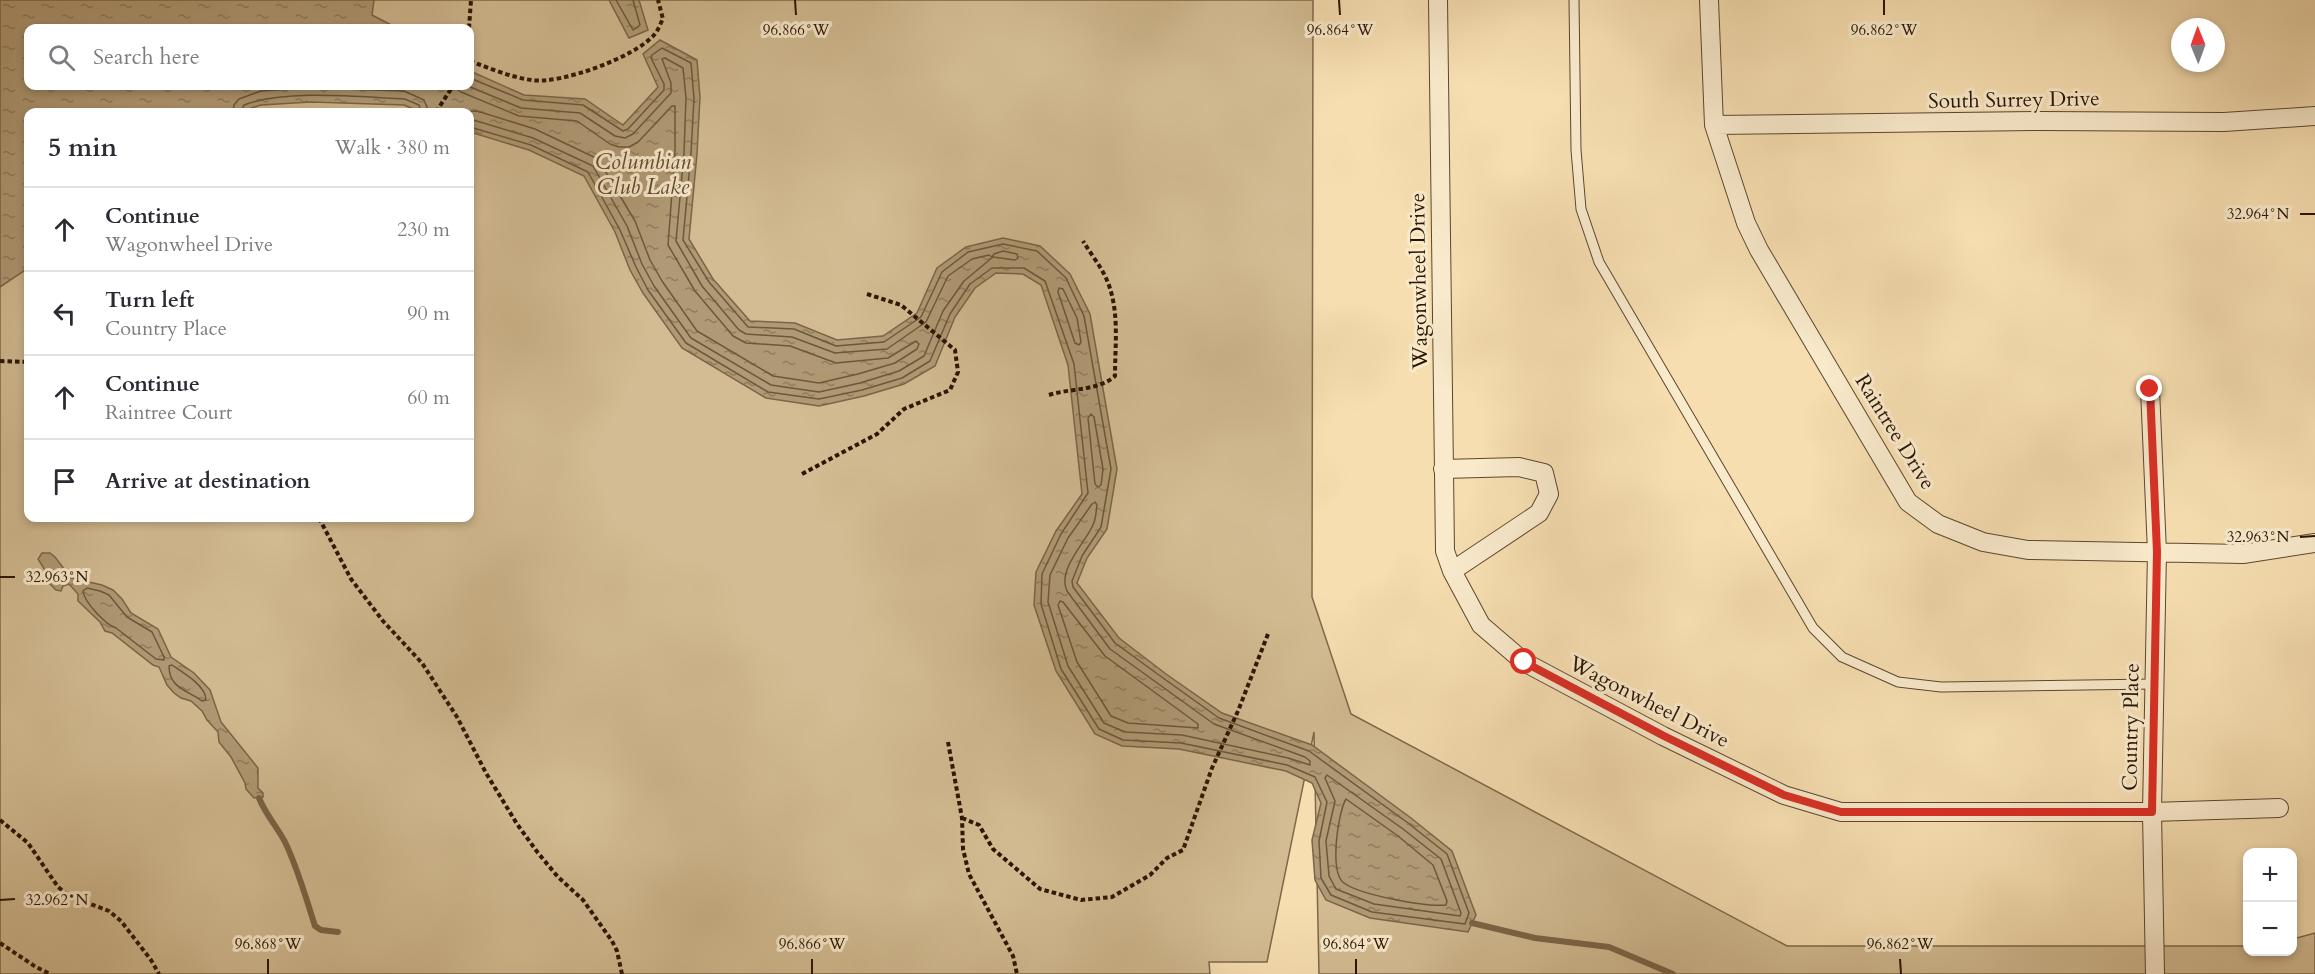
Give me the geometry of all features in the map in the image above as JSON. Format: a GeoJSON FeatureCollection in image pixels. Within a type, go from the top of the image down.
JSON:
{"type":"FeatureCollection","features":[{"type":"Feature","properties":{"kind":"street","name":"Wagonwheel Drive"},"geometry":{"type":"LineString","coordinates":[[1438,0],[1444,551],[1452,572],[1481,625],[1524,662],[1664,736],[1784,795],[1841,812],[2152,812],[2279,808]]}},
{"type":"Feature","properties":{"kind":"street","name":"Raintree Drive"},"geometry":{"type":"LineString","coordinates":[[1709,0],[1714,125],[1746,223],[1908,502],[1938,524],[1983,542],[2028,550],[2242,554],[2315,543]]}},
{"type":"Feature","properties":{"kind":"street","name":"South Surrey Drive"},"geometry":{"type":"LineString","coordinates":[[1714,125],[2040,121],[2224,122],[2315,116]]}},
{"type":"Feature","properties":{"kind":"street","name":"Country Place"},"geometry":{"type":"LineString","coordinates":[[2150,389],[2157,552],[2152,812],[2155,970]]}},
{"type":"Feature","properties":{"kind":"street"},"geometry":{"type":"LineString","coordinates":[[1443,469],[1520,467],[1544,473],[1549,494],[1539,513],[1452,572]]}},
{"type":"Feature","properties":{"kind":"lane"},"geometry":{"type":"LineString","coordinates":[[1574,0],[1576,150],[1581,209],[1599,262],[1813,628],[1842,657],[1898,682],[1941,687],[2154,684]]}},
{"type":"Feature","properties":{"kind":"path"},"geometry":{"type":"LineString","coordinates":[[470,24],[471,0]]}},
{"type":"Feature","properties":{"kind":"path"},"geometry":{"type":"LineString","coordinates":[[474,62],[533,81],[565,77],[593,70],[629,53],[654,36],[663,19],[658,0]]}},
{"type":"Feature","properties":{"kind":"path"},"geometry":{"type":"LineString","coordinates":[[439,108],[450,90]]}},
{"type":"Feature","properties":{"kind":"path"},"geometry":{"type":"LineString","coordinates":[[1049,395],[1064,390],[1106,384],[1115,376],[1116,321],[1105,277],[1083,241]]}},
{"type":"Feature","properties":{"kind":"path"},"geometry":{"type":"LineString","coordinates":[[802,474],[877,434],[904,409],[950,390],[958,372],[955,350],[901,305],[867,294]]}},
{"type":"Feature","properties":{"kind":"path"},"geometry":{"type":"LineString","coordinates":[[0,361],[24,362]]}},
{"type":"Feature","properties":{"kind":"path"},"geometry":{"type":"LineString","coordinates":[[322,522],[351,579],[382,621],[422,663],[457,717],[482,766],[517,824],[558,877],[583,900],[612,941],[617,951],[622,974]]}},
{"type":"Feature","properties":{"kind":"path"},"geometry":{"type":"LineString","coordinates":[[962,818],[979,825],[993,849],[1040,889],[1081,900],[1112,897],[1150,875],[1167,858],[1183,850],[1212,768],[1238,711],[1268,634]]}},
{"type":"Feature","properties":{"kind":"path"},"geometry":{"type":"LineString","coordinates":[[948,742],[962,818],[963,849],[969,874],[1013,956],[1017,974]]}},
{"type":"Feature","properties":{"kind":"path"},"geometry":{"type":"LineString","coordinates":[[0,820],[28,843],[58,887],[69,896],[109,910],[121,921],[159,974]]}},
{"type":"Feature","properties":{"kind":"path"},"geometry":{"type":"LineString","coordinates":[[0,944],[50,974]]}},
{"type":"Feature","properties":{"kind":"shaded area"},"geometry":{"type":"Polygon","coordinates":[[[0,0],[1313,0],[1312,597],[1351,714],[1787,946],[2243,946],[2243,956],[2297,956],[2297,938],[2315,933],[2315,974],[1319,974],[1314,732],[1267,962],[1209,962],[1210,974],[0,974],[0,0]]]}},
{"type":"Feature","properties":{"kind":"water","name":"Columbian Club Lake"},"geometry":{"type":"Polygon","coordinates":[[[0,0],[374,0],[372,15],[389,24],[24,24],[24,90],[474,90],[474,73],[524,95],[585,99],[623,125],[658,87],[643,54],[660,40],[697,60],[700,97],[689,239],[713,279],[750,321],[795,323],[837,340],[883,336],[917,313],[937,268],[966,247],[1003,238],[1040,246],[1070,274],[1090,314],[1117,469],[1107,529],[1087,558],[1077,583],[1119,638],[1166,674],[1222,713],[1312,745],[1452,851],[1476,915],[1468,932],[1370,918],[1326,900],[1315,880],[1312,840],[1321,803],[1312,783],[1286,771],[1179,749],[1122,746],[1095,734],[1056,671],[1034,605],[1036,572],[1056,531],[1082,494],[1068,365],[1041,285],[1023,274],[996,273],[975,288],[955,317],[935,366],[904,384],[819,406],[766,398],[682,348],[643,293],[630,270],[615,232],[584,176],[529,150],[474,133],[474,108],[411,108],[404,105],[311,102],[261,105],[252,108],[24,108],[24,271],[0,287],[0,0]]]}},
{"type":"Feature","properties":{"kind":"water"},"geometry":{"type":"Polygon","coordinates":[[[609,0],[639,0],[648,30],[629,38],[609,0]]]}},
{"type":"Feature","properties":{"kind":"water"},"geometry":{"type":"Polygon","coordinates":[[[42,553],[50,553],[55,557],[71,578],[113,590],[131,613],[158,629],[171,657],[194,673],[210,690],[221,722],[258,768],[258,788],[263,793],[263,797],[254,798],[246,789],[231,757],[219,742],[218,732],[191,701],[174,693],[167,685],[159,667],[153,665],[112,633],[105,631],[100,622],[78,601],[78,594],[69,584],[63,586],[61,591],[56,590],[49,583],[51,580],[38,559],[42,553]]]}},
{"type":"Feature","properties":{"kind":"waterway"},"geometry":{"type":"LineString","coordinates":[[259,798],[290,852],[315,926],[321,930],[338,932]]}},
{"type":"Feature","properties":{"kind":"waterway"},"geometry":{"type":"LineString","coordinates":[[1472,923],[1535,938],[1609,947],[1673,974]]}},
{"type":"Feature","properties":{"kind":"route"},"geometry":{"type":"LineString","coordinates":[[1524,662],[1664,736],[1784,795],[1841,812],[2152,812],[2157,552],[2150,389]]}}]}
